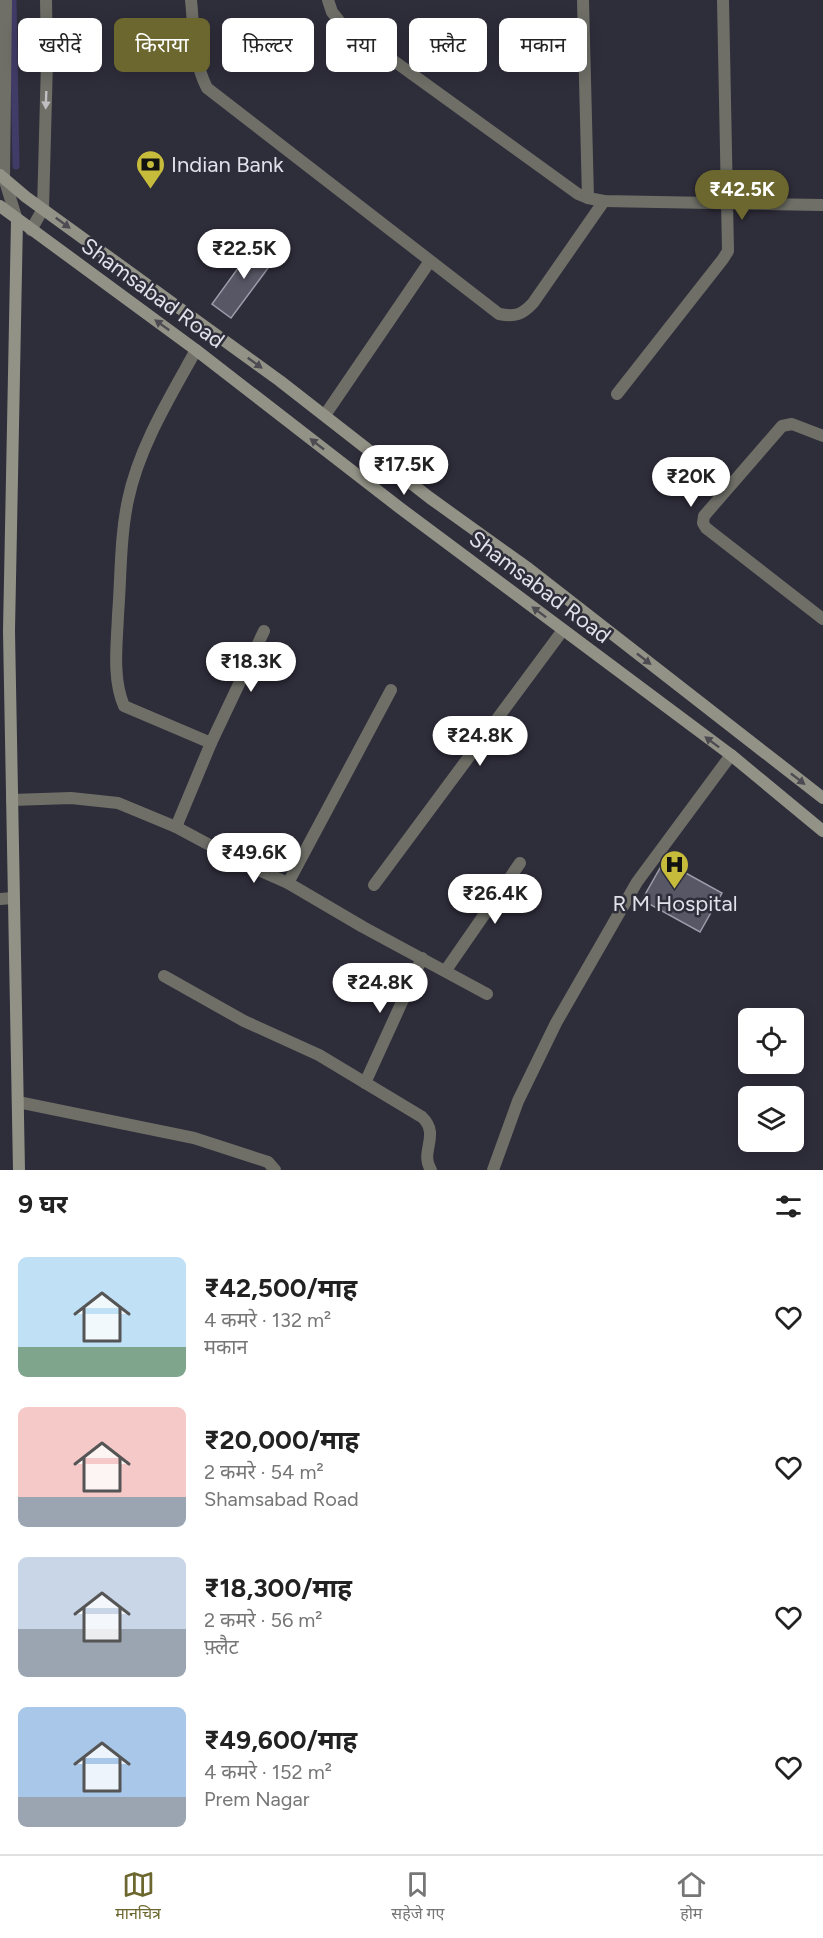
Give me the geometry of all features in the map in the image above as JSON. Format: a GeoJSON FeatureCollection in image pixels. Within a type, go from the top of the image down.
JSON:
{"type":"FeatureCollection","features":[{"type":"Feature","properties":{"kind":"main road","name":"Shamsabad Road"},"geometry":{"type":"LineString","coordinates":[[2,177],[280,381],[430,498],[529,569],[823,798]]}},
{"type":"Feature","properties":{"kind":"main road","name":"Shamsabad Road"},"geometry":{"type":"LineString","coordinates":[[0,206],[196,350],[400,508],[731,755],[823,831]]}},
{"type":"Feature","properties":{"kind":"main road"},"geometry":{"type":"LineString","coordinates":[[17,220],[5,631],[12,800],[19,1170]]}},
{"type":"Feature","properties":{"kind":"street"},"geometry":{"type":"LineString","coordinates":[[6,0],[2,177],[17,220]]}},
{"type":"Feature","properties":{"kind":"street"},"geometry":{"type":"LineString","coordinates":[[31,230],[43,208],[47,62],[46,0]]}},
{"type":"Feature","properties":{"kind":"street"},"geometry":{"type":"LineString","coordinates":[[190,0],[197,61],[207,87],[499,314],[513,316],[524,313],[604,201]]}},
{"type":"Feature","properties":{"kind":"street"},"geometry":{"type":"LineString","coordinates":[[328,0],[332,12],[340,22],[578,194],[604,201],[823,205]]}},
{"type":"Feature","properties":{"kind":"street"},"geometry":{"type":"LineString","coordinates":[[583,0],[588,198]]}},
{"type":"Feature","properties":{"kind":"street"},"geometry":{"type":"LineString","coordinates":[[617,394],[728,251],[723,0]]}},
{"type":"Feature","properties":{"kind":"street"},"geometry":{"type":"LineString","coordinates":[[325,415],[430,261]]}},
{"type":"Feature","properties":{"kind":"street"},"geometry":{"type":"LineString","coordinates":[[196,350],[145,448],[128,498],[123,526],[117,681],[124,706],[211,743]]}},
{"type":"Feature","properties":{"kind":"street"},"geometry":{"type":"LineString","coordinates":[[823,436],[792,424],[782,426],[704,516],[703,523],[706,528],[823,620]]}},
{"type":"Feature","properties":{"kind":"street"},"geometry":{"type":"LineString","coordinates":[[374,885],[563,630]]}},
{"type":"Feature","properties":{"kind":"street"},"geometry":{"type":"LineString","coordinates":[[176,827],[211,743],[264,631]]}},
{"type":"Feature","properties":{"kind":"street"},"geometry":{"type":"LineString","coordinates":[[288,883],[391,690]]}},
{"type":"Feature","properties":{"kind":"street"},"geometry":{"type":"LineString","coordinates":[[493,1170],[518,1101],[556,1023],[637,882],[731,755]]}},
{"type":"Feature","properties":{"kind":"street"},"geometry":{"type":"LineString","coordinates":[[12,800],[72,798],[118,803],[176,827],[243,863],[288,883],[363,927],[487,994]]}},
{"type":"Feature","properties":{"kind":"street"},"geometry":{"type":"LineString","coordinates":[[446,970],[520,863]]}},
{"type":"Feature","properties":{"kind":"street"},"geometry":{"type":"LineString","coordinates":[[0,899],[13,898]]}},
{"type":"Feature","properties":{"kind":"street"},"geometry":{"type":"LineString","coordinates":[[365,1083],[422,958]]}},
{"type":"Feature","properties":{"kind":"street"},"geometry":{"type":"LineString","coordinates":[[164,976],[244,1021],[319,1055],[422,1117],[428,1122],[431,1130],[427,1158],[431,1170]]}},
{"type":"Feature","properties":{"kind":"street"},"geometry":{"type":"LineString","coordinates":[[18,1102],[194,1138],[268,1162],[275,1170]]}},
{"type":"Feature","properties":{"kind":"building"},"geometry":{"type":"Polygon","coordinates":[[[257,242],[277,256],[231,318],[212,304],[257,242]]]}},
{"type":"Feature","properties":{"kind":"building"},"geometry":{"type":"Polygon","coordinates":[[[664,861],[722,893],[700,932],[642,900],[664,861]]]}},
{"type":"Feature","properties":{"kind":"waterway"},"geometry":{"type":"LineString","coordinates":[[13,0],[16,166]]}},
{"type":"Feature","properties":{"kind":"place","name":"Indian Bank"},"geometry":{"type":"Point","coordinates":[150,190]}},
{"type":"Feature","properties":{"kind":"place","name":"R M Hospital"},"geometry":{"type":"Point","coordinates":[675,890]}}]}
